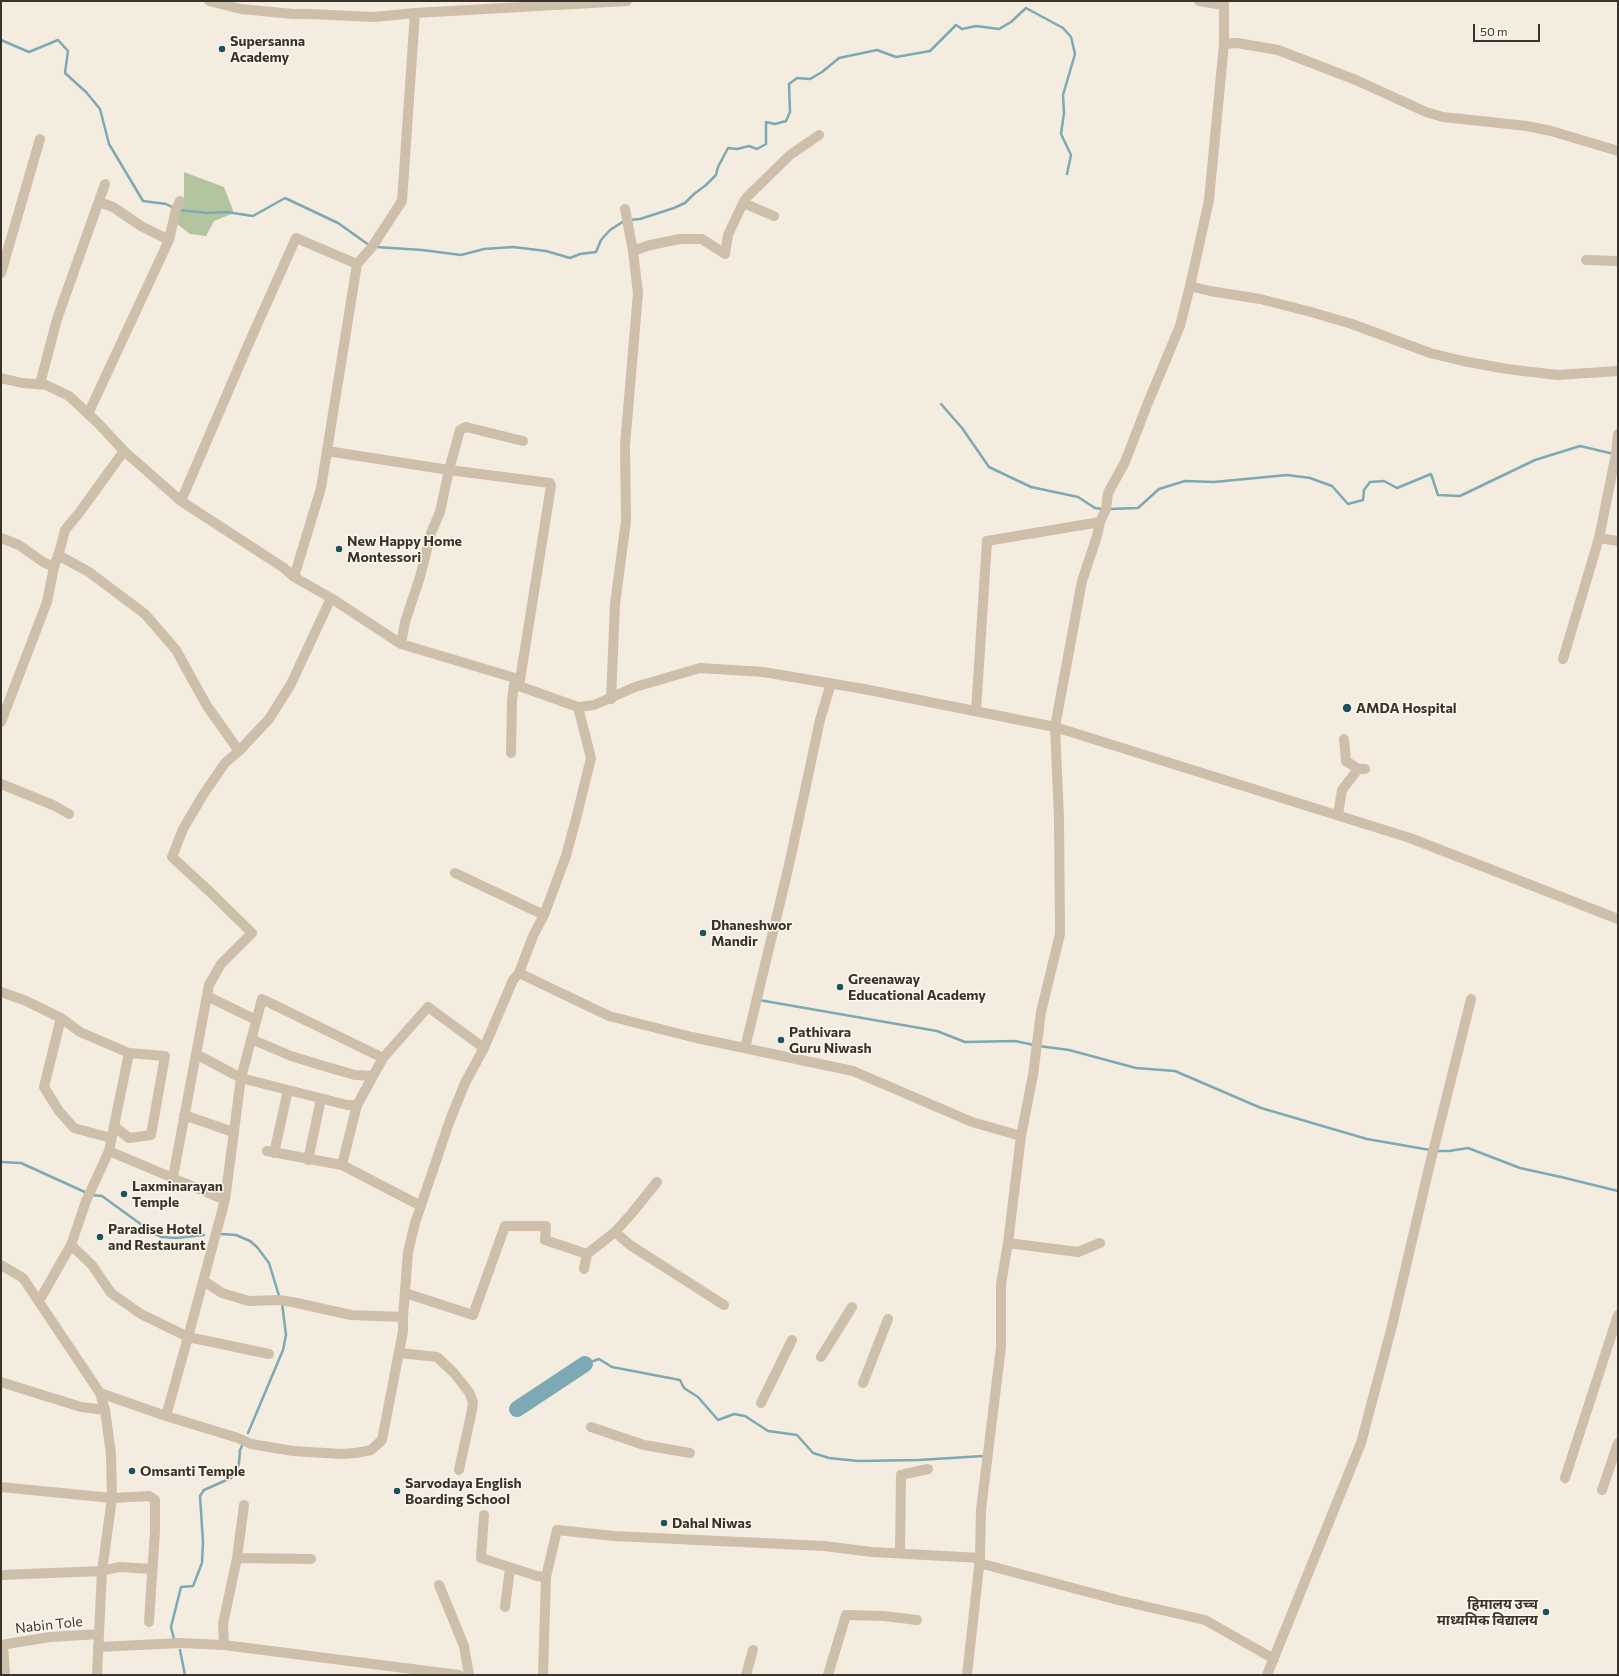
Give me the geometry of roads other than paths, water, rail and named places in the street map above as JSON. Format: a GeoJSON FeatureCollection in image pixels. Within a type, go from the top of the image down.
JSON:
{"type":"FeatureCollection","features":[{"type":"Feature","properties":{"kind":"street"},"geometry":{"type":"LineString","coordinates":[[209,1],[241,9],[293,14],[374,17],[415,13],[627,1]]}},
{"type":"Feature","properties":{"kind":"street"},"geometry":{"type":"LineString","coordinates":[[967,1675],[980,1561],[981,1510],[1000,1347],[1001,1284],[1008,1242],[1021,1136],[1033,1075],[1041,1012],[1060,934],[1059,818],[1055,727],[1082,581],[1097,536],[1100,522],[1106,509],[1108,493],[1125,462],[1180,326],[1209,200],[1224,44],[1224,3],[1199,1]]}},
{"type":"Feature","properties":{"kind":"street"},"geometry":{"type":"LineString","coordinates":[[294,577],[321,488],[357,264],[372,247],[402,201],[415,13]]}},
{"type":"Feature","properties":{"kind":"street"},"geometry":{"type":"LineString","coordinates":[[1224,44],[1237,43],[1278,50],[1349,77],[1426,112],[1443,117],[1527,126],[1551,131],[1618,151]]}},
{"type":"Feature","properties":{"kind":"street"},"geometry":{"type":"LineString","coordinates":[[633,251],[650,245],[680,239],[702,239],[725,254],[728,235],[746,196],[790,155],[819,135]]}},
{"type":"Feature","properties":{"kind":"street"},"geometry":{"type":"LineString","coordinates":[[1,273],[40,139]]}},
{"type":"Feature","properties":{"kind":"street"},"geometry":{"type":"LineString","coordinates":[[40,384],[57,319],[105,184]]}},
{"type":"Feature","properties":{"kind":"street"},"geometry":{"type":"LineString","coordinates":[[88,414],[169,240],[176,209],[180,201]]}},
{"type":"Feature","properties":{"kind":"street"},"geometry":{"type":"LineString","coordinates":[[99,202],[113,207],[141,226],[169,240]]}},
{"type":"Feature","properties":{"kind":"street"},"geometry":{"type":"LineString","coordinates":[[743,203],[774,216]]}},
{"type":"Feature","properties":{"kind":"street"},"geometry":{"type":"LineString","coordinates":[[611,699],[615,604],[626,521],[625,445],[638,294],[633,251],[625,210]]}},
{"type":"Feature","properties":{"kind":"street"},"geometry":{"type":"LineString","coordinates":[[182,501],[249,343],[296,238],[357,264]]}},
{"type":"Feature","properties":{"kind":"street"},"geometry":{"type":"LineString","coordinates":[[1586,260],[1618,261]]}},
{"type":"Feature","properties":{"kind":"street"},"geometry":{"type":"LineString","coordinates":[[1190,286],[1210,291],[1260,299],[1311,312],[1352,324],[1430,353],[1463,361],[1507,369],[1557,375],[1618,371]]}},
{"type":"Feature","properties":{"kind":"street"},"geometry":{"type":"LineString","coordinates":[[1,378],[22,383],[46,385],[69,396],[124,451],[182,501],[284,568],[294,577],[331,598],[401,644],[517,682],[578,707],[594,705],[635,688],[700,668],[763,672],[831,683],[1055,727],[1410,838],[1618,919]]}},
{"type":"Feature","properties":{"kind":"street"},"geometry":{"type":"LineString","coordinates":[[401,644],[405,622],[420,577],[431,533],[440,512],[449,470],[460,430],[466,427],[523,441]]}},
{"type":"Feature","properties":{"kind":"street"},"geometry":{"type":"LineString","coordinates":[[1563,659],[1599,538],[1616,454],[1618,434]]}},
{"type":"Feature","properties":{"kind":"street"},"geometry":{"type":"LineString","coordinates":[[327,450],[449,470],[547,482],[551,486],[517,682],[512,700],[511,753]]}},
{"type":"Feature","properties":{"kind":"street"},"geometry":{"type":"LineString","coordinates":[[1,722],[47,602],[54,567],[65,530],[124,451]]}},
{"type":"Feature","properties":{"kind":"street"},"geometry":{"type":"LineString","coordinates":[[976,711],[987,541],[1100,522]]}},
{"type":"Feature","properties":{"kind":"street"},"geometry":{"type":"LineString","coordinates":[[1,538],[19,545],[43,562],[54,567]]}},
{"type":"Feature","properties":{"kind":"street"},"geometry":{"type":"LineString","coordinates":[[1599,538],[1618,541]]}},
{"type":"Feature","properties":{"kind":"street"},"geometry":{"type":"LineString","coordinates":[[58,555],[89,572],[145,614],[176,650],[207,706],[238,751]]}},
{"type":"Feature","properties":{"kind":"street"},"geometry":{"type":"LineString","coordinates":[[173,1178],[209,985],[221,964],[252,933],[172,857],[183,829],[203,795],[225,763],[269,719],[273,713],[290,684],[331,598]]}},
{"type":"Feature","properties":{"kind":"street"},"geometry":{"type":"LineString","coordinates":[[745,1048],[789,865],[820,720],[831,683]]}},
{"type":"Feature","properties":{"kind":"street"},"geometry":{"type":"LineString","coordinates":[[100,1393],[166,1416],[238,1438],[251,1444],[293,1451],[342,1454],[371,1450],[382,1440],[400,1353],[403,1331],[408,1252],[421,1206],[450,1120],[465,1083],[484,1048],[513,980],[519,974],[533,936],[544,915],[566,856],[591,758],[578,707]]}},
{"type":"Feature","properties":{"kind":"street"},"geometry":{"type":"LineString","coordinates":[[1338,815],[1342,790],[1361,769],[1346,761],[1344,739]]}},
{"type":"Feature","properties":{"kind":"street"},"geometry":{"type":"LineString","coordinates":[[1,784],[53,805],[69,814]]}},
{"type":"Feature","properties":{"kind":"street"},"geometry":{"type":"LineString","coordinates":[[455,873],[544,915]]}},
{"type":"Feature","properties":{"kind":"street"},"geometry":{"type":"LineString","coordinates":[[519,974],[609,1016],[745,1048],[853,1070],[972,1122],[1021,1136]]}},
{"type":"Feature","properties":{"kind":"street"},"geometry":{"type":"LineString","coordinates":[[1,992],[24,1000],[61,1018],[80,1032],[129,1053],[165,1056],[151,1135],[129,1138],[114,1126]]}},
{"type":"Feature","properties":{"kind":"street"},"geometry":{"type":"LineString","coordinates":[[207,996],[256,1020]]}},
{"type":"Feature","properties":{"kind":"street"},"geometry":{"type":"LineString","coordinates":[[166,1416],[225,1200],[241,1078],[262,998],[383,1058]]}},
{"type":"Feature","properties":{"kind":"street"},"geometry":{"type":"LineString","coordinates":[[1267,1675],[1361,1443],[1392,1326],[1471,999]]}},
{"type":"Feature","properties":{"kind":"street"},"geometry":{"type":"LineString","coordinates":[[342,1165],[357,1105],[383,1058],[428,1007],[484,1048]]}},
{"type":"Feature","properties":{"kind":"street"},"geometry":{"type":"LineString","coordinates":[[61,1018],[44,1087],[59,1111],[74,1128],[111,1138]]}},
{"type":"Feature","properties":{"kind":"street"},"geometry":{"type":"LineString","coordinates":[[251,1039],[291,1056],[355,1076],[373,1076]]}},
{"type":"Feature","properties":{"kind":"street"},"geometry":{"type":"LineString","coordinates":[[39,1302],[71,1245],[86,1201],[109,1151],[129,1053]]}},
{"type":"Feature","properties":{"kind":"street"},"geometry":{"type":"LineString","coordinates":[[196,1054],[241,1078],[321,1099],[347,1105],[357,1105]]}},
{"type":"Feature","properties":{"kind":"street"},"geometry":{"type":"LineString","coordinates":[[288,1090],[270,1152],[342,1165],[421,1206]]}},
{"type":"Feature","properties":{"kind":"street"},"geometry":{"type":"LineString","coordinates":[[308,1160],[321,1099]]}},
{"type":"Feature","properties":{"kind":"street"},"geometry":{"type":"LineString","coordinates":[[184,1115],[233,1132]]}},
{"type":"Feature","properties":{"kind":"street"},"geometry":{"type":"LineString","coordinates":[[109,1151],[225,1200]]}},
{"type":"Feature","properties":{"kind":"street"},"geometry":{"type":"LineString","coordinates":[[584,1269],[587,1254],[615,1232],[657,1182]]}},
{"type":"Feature","properties":{"kind":"street"},"geometry":{"type":"LineString","coordinates":[[405,1293],[473,1315],[505,1226],[546,1226],[545,1240],[587,1254]]}},
{"type":"Feature","properties":{"kind":"street"},"geometry":{"type":"LineString","coordinates":[[615,1232],[630,1245],[724,1305]]}},
{"type":"Feature","properties":{"kind":"street"},"geometry":{"type":"LineString","coordinates":[[1008,1242],[1078,1252],[1100,1243]]}},
{"type":"Feature","properties":{"kind":"street"},"geometry":{"type":"LineString","coordinates":[[71,1245],[92,1265],[111,1293],[141,1314],[188,1337],[269,1354]]}},
{"type":"Feature","properties":{"kind":"street"},"geometry":{"type":"LineString","coordinates":[[1,1265],[23,1278],[100,1393],[105,1410],[111,1454],[112,1498],[102,1571],[97,1675]]}},
{"type":"Feature","properties":{"kind":"street"},"geometry":{"type":"LineString","coordinates":[[204,1280],[222,1293],[250,1301],[278,1300],[351,1315],[403,1317]]}},
{"type":"Feature","properties":{"kind":"street"},"geometry":{"type":"LineString","coordinates":[[821,1357],[852,1307]]}},
{"type":"Feature","properties":{"kind":"street"},"geometry":{"type":"LineString","coordinates":[[1565,1478],[1618,1315]]}},
{"type":"Feature","properties":{"kind":"street"},"geometry":{"type":"LineString","coordinates":[[863,1383],[888,1319]]}},
{"type":"Feature","properties":{"kind":"street"},"geometry":{"type":"LineString","coordinates":[[761,1403],[792,1340]]}},
{"type":"Feature","properties":{"kind":"street"},"geometry":{"type":"LineString","coordinates":[[400,1353],[437,1357],[454,1373],[468,1392],[473,1402],[459,1470]]}},
{"type":"Feature","properties":{"kind":"street"},"geometry":{"type":"LineString","coordinates":[[1,1382],[81,1407],[105,1410]]}},
{"type":"Feature","properties":{"kind":"street"},"geometry":{"type":"LineString","coordinates":[[591,1427],[644,1445],[690,1454]]}},
{"type":"Feature","properties":{"kind":"street"},"geometry":{"type":"LineString","coordinates":[[1602,1490],[1618,1443]]}},
{"type":"Feature","properties":{"kind":"street"},"geometry":{"type":"LineString","coordinates":[[900,1553],[901,1475],[928,1469]]}},
{"type":"Feature","properties":{"kind":"street"},"geometry":{"type":"LineString","coordinates":[[1,1487],[112,1498],[149,1496],[155,1500],[155,1531],[149,1622]]}},
{"type":"Feature","properties":{"kind":"street"},"geometry":{"type":"LineString","coordinates":[[224,1645],[223,1624],[238,1558],[244,1505]]}},
{"type":"Feature","properties":{"kind":"street"},"geometry":{"type":"LineString","coordinates":[[484,1515],[481,1558],[537,1576],[546,1577]]}},
{"type":"Feature","properties":{"kind":"street"},"geometry":{"type":"LineString","coordinates":[[543,1675],[546,1577],[557,1530],[614,1536],[817,1546],[980,1561],[1118,1600],[1205,1620],[1274,1659]]}},
{"type":"Feature","properties":{"kind":"street"},"geometry":{"type":"LineString","coordinates":[[238,1558],[311,1559]]}},
{"type":"Feature","properties":{"kind":"street"},"geometry":{"type":"LineString","coordinates":[[1,1575],[102,1571],[119,1567],[152,1569]]}},
{"type":"Feature","properties":{"kind":"street"},"geometry":{"type":"LineString","coordinates":[[505,1607],[510,1568]]}},
{"type":"Feature","properties":{"kind":"street"},"geometry":{"type":"LineString","coordinates":[[439,1586],[464,1646],[469,1675]]}},
{"type":"Feature","properties":{"kind":"street"},"geometry":{"type":"LineString","coordinates":[[828,1675],[846,1615],[917,1620]]}},
{"type":"Feature","properties":{"kind":"street","name":"Nabin Tole"},"geometry":{"type":"LineString","coordinates":[[5,1675],[2,1645],[50,1637],[99,1634]]}},
{"type":"Feature","properties":{"kind":"street"},"geometry":{"type":"LineString","coordinates":[[98,1647],[181,1644],[224,1645],[459,1675]]}},
{"type":"Feature","properties":{"kind":"street"},"geometry":{"type":"LineString","coordinates":[[746,1675],[753,1650]]}},
{"type":"Feature","properties":{"kind":"waterway"},"geometry":{"type":"LineString","coordinates":[[629,220],[640,219],[685,203],[716,175],[718,167],[728,148],[737,149],[749,146],[757,149],[766,144],[766,122],[775,124],[786,121],[790,112],[789,84],[797,78],[810,79],[822,72],[839,58],[877,50],[896,57],[930,51],[956,25],[962,29],[976,26],[999,29],[1011,22],[1026,8],[1063,28],[1071,37],[1075,54],[1063,95],[1064,113],[1061,134],[1071,155],[1067,174]]}},
{"type":"Feature","properties":{"kind":"waterway"},"geometry":{"type":"LineString","coordinates":[[1,40],[29,52],[58,40],[68,51],[65,73],[86,92],[100,109],[109,144],[143,201],[166,204],[174,208]]}},
{"type":"Feature","properties":{"kind":"waterway"},"geometry":{"type":"LineString","coordinates":[[178,210],[208,213],[226,212],[253,216],[285,198],[338,223],[369,245]]}},
{"type":"Feature","properties":{"kind":"waterway"},"geometry":{"type":"LineString","coordinates":[[376,247],[422,250],[461,255],[484,249],[513,247],[546,251],[570,258],[580,254],[596,252],[601,240],[610,230],[624,221]]}},
{"type":"Feature","properties":{"kind":"waterway"},"geometry":{"type":"LineString","coordinates":[[941,404],[962,428],[989,467],[1031,487],[1078,497],[1095,508],[1103,509]]}},
{"type":"Feature","properties":{"kind":"waterway"},"geometry":{"type":"LineString","coordinates":[[1108,509],[1138,508],[1159,489],[1185,481],[1214,482],[1287,475],[1310,478],[1332,486],[1348,504],[1363,500],[1364,490],[1370,482],[1384,481],[1397,488],[1431,474],[1438,495],[1460,496],[1535,460],[1580,446],[1614,454]]}},
{"type":"Feature","properties":{"kind":"waterway"},"geometry":{"type":"LineString","coordinates":[[759,1000],[937,1031],[965,1042],[1015,1041],[1034,1045]]}},
{"type":"Feature","properties":{"kind":"waterway"},"geometry":{"type":"LineString","coordinates":[[1039,1046],[1069,1050],[1136,1068],[1175,1071],[1261,1108],[1367,1139],[1430,1150]]}},
{"type":"Feature","properties":{"kind":"waterway"},"geometry":{"type":"LineString","coordinates":[[1435,1151],[1449,1151],[1468,1148],[1520,1168],[1618,1191]]}},
{"type":"Feature","properties":{"kind":"waterway"},"geometry":{"type":"LineString","coordinates":[[1,1162],[21,1163],[87,1193]]}},
{"type":"Feature","properties":{"kind":"waterway"},"geometry":{"type":"LineString","coordinates":[[91,1195],[102,1196],[153,1233],[161,1237],[177,1238],[204,1235]]}},
{"type":"Feature","properties":{"kind":"waterway"},"geometry":{"type":"LineString","coordinates":[[221,1234],[236,1235],[250,1241],[257,1247],[269,1263],[280,1299]]}},
{"type":"Feature","properties":{"kind":"waterway"},"geometry":{"type":"LineString","coordinates":[[248,1433],[283,1350],[286,1335],[282,1303]]}},
{"type":"Feature","properties":{"kind":"waterway"},"geometry":{"type":"LineString","coordinates":[[585,1364],[599,1359],[612,1367],[680,1380],[684,1388],[698,1397],[718,1420],[734,1414],[745,1416],[768,1431],[797,1435],[813,1453],[829,1458],[858,1461],[919,1460],[983,1456]]}},
{"type":"Feature","properties":{"kind":"waterway"},"geometry":{"type":"LineString","coordinates":[[517,1409],[585,1364]]}},
{"type":"Feature","properties":{"kind":"waterway"},"geometry":{"type":"LineString","coordinates":[[174,1639],[171,1627],[181,1587],[193,1586],[202,1563],[203,1542],[200,1496],[204,1490],[231,1478],[237,1471],[240,1450],[243,1444]]}},
{"type":"Feature","properties":{"kind":"waterway"},"geometry":{"type":"LineString","coordinates":[[180,1650],[185,1675]]}},
{"type":"Feature","properties":{"kind":"place","name":"Supersanna Academy"},"geometry":{"type":"Point","coordinates":[222,49]}},
{"type":"Feature","properties":{"kind":"place","name":"New Happy Home Montessori"},"geometry":{"type":"Point","coordinates":[339,549]}},
{"type":"Feature","properties":{"kind":"place","name":"AMDA Hospital"},"geometry":{"type":"Point","coordinates":[1347,708]}},
{"type":"Feature","properties":{"kind":"place","name":"Dhaneshwor Mandir"},"geometry":{"type":"Point","coordinates":[703,933]}},
{"type":"Feature","properties":{"kind":"place","name":"Greenaway Educational Academy"},"geometry":{"type":"Point","coordinates":[840,987]}},
{"type":"Feature","properties":{"kind":"place","name":"Pathivara Guru Niwash"},"geometry":{"type":"Point","coordinates":[781,1040]}},
{"type":"Feature","properties":{"kind":"place","name":"Laxminarayan Temple"},"geometry":{"type":"Point","coordinates":[124,1194]}},
{"type":"Feature","properties":{"kind":"place","name":"Paradise Hotel and Restaurant"},"geometry":{"type":"Point","coordinates":[100,1237]}},
{"type":"Feature","properties":{"kind":"place","name":"Omsanti Temple"},"geometry":{"type":"Point","coordinates":[132,1471]}},
{"type":"Feature","properties":{"kind":"place","name":"Sarvodaya English Boarding School"},"geometry":{"type":"Point","coordinates":[397,1491]}},
{"type":"Feature","properties":{"kind":"place","name":"Dahal Niwas"},"geometry":{"type":"Point","coordinates":[664,1523]}},
{"type":"Feature","properties":{"kind":"place","name":"हिमालय उच्च माध्यमिक विद्यालय"},"geometry":{"type":"Point","coordinates":[1546,1612]}}]}
